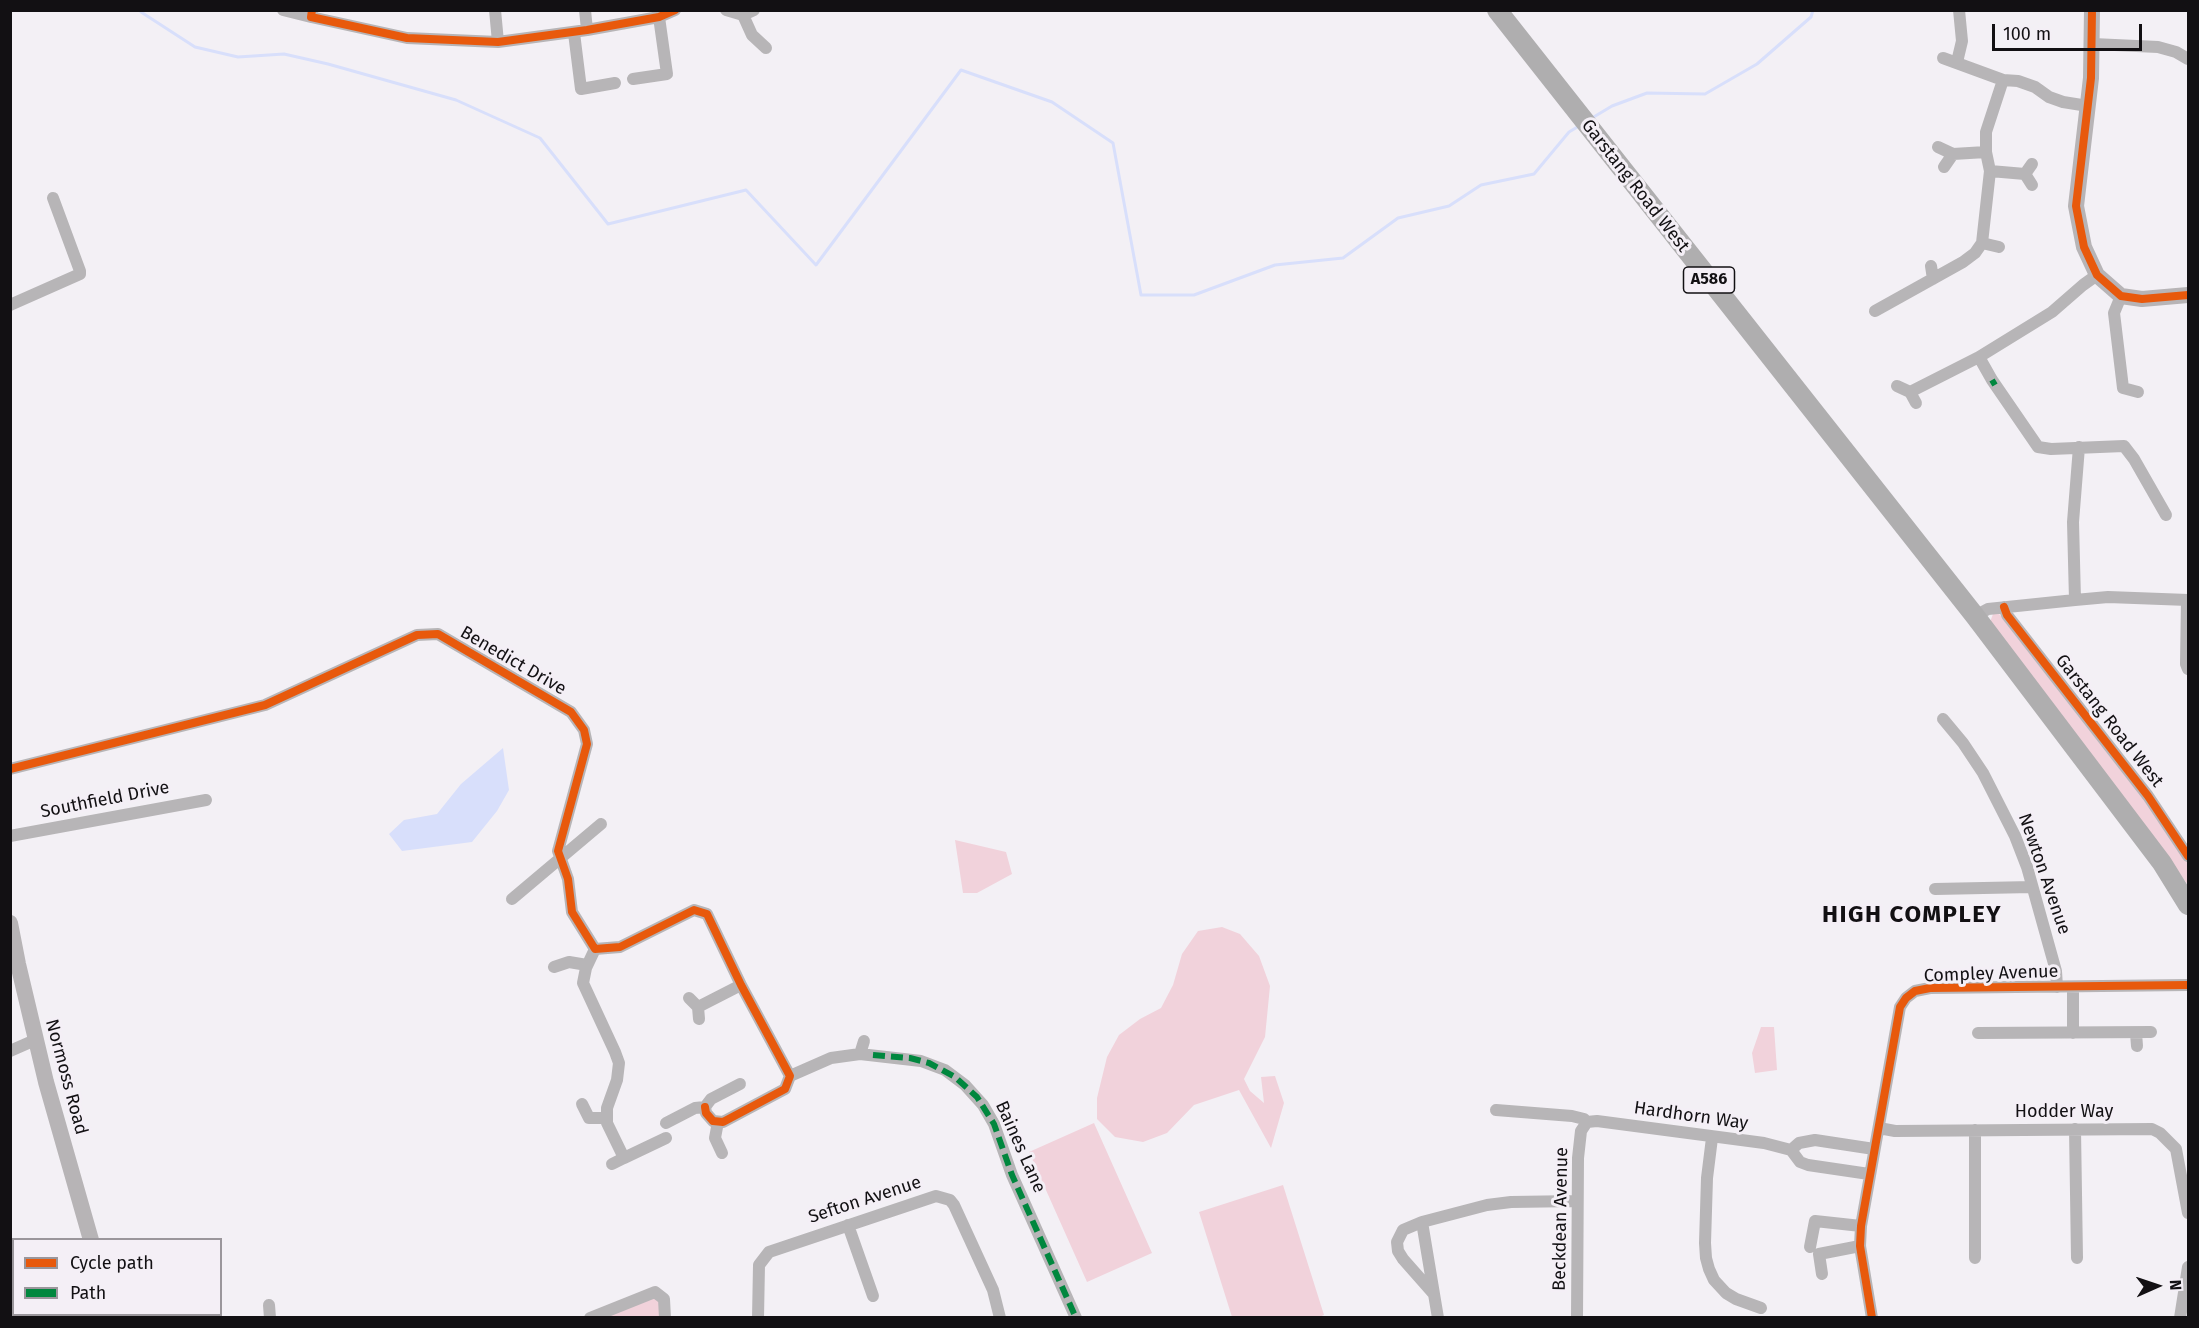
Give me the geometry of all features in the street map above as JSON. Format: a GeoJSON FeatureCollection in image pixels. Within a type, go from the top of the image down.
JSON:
{"type":"FeatureCollection","features":[{"type":"Feature","properties":{"kind":"main road","name":"Garstang Road West"},"geometry":{"type":"LineString","coordinates":[[1497,10],[1975,616],[2162,863],[2188,905]]}},
{"type":"Feature","properties":{"kind":"street"},"geometry":{"type":"LineString","coordinates":[[283,10],[311,14],[407,38],[498,42],[573,33],[659,17],[675,10]]}},
{"type":"Feature","properties":{"kind":"street"},"geometry":{"type":"LineString","coordinates":[[495,10],[498,42]]}},
{"type":"Feature","properties":{"kind":"street"},"geometry":{"type":"LineString","coordinates":[[585,10],[587,30]]}},
{"type":"Feature","properties":{"kind":"street"},"geometry":{"type":"LineString","coordinates":[[726,10],[748,13],[752,35],[766,48]]}},
{"type":"Feature","properties":{"kind":"street"},"geometry":{"type":"LineString","coordinates":[[1956,62],[1962,41],[1959,10]]}},
{"type":"Feature","properties":{"kind":"street"},"geometry":{"type":"LineString","coordinates":[[2092,10],[2093,44],[2088,106],[2076,206],[2084,247],[2097,275],[2121,297],[2142,299],[2188,295]]}},
{"type":"Feature","properties":{"kind":"street"},"geometry":{"type":"LineString","coordinates":[[633,80],[667,74],[659,17]]}},
{"type":"Feature","properties":{"kind":"street"},"geometry":{"type":"LineString","coordinates":[[573,33],[581,89],[615,83]]}},
{"type":"Feature","properties":{"kind":"street"},"geometry":{"type":"LineString","coordinates":[[2093,44],[2158,47],[2176,51],[2188,59]]}},
{"type":"Feature","properties":{"kind":"street"},"geometry":{"type":"LineString","coordinates":[[1943,58],[2003,80],[2018,81],[2035,87],[2049,97],[2063,102],[2088,106]]}},
{"type":"Feature","properties":{"kind":"street"},"geometry":{"type":"LineString","coordinates":[[1875,310],[1932,273],[1969,258],[1982,243],[1990,171],[1986,152],[1986,132],[2003,80]]}},
{"type":"Feature","properties":{"kind":"street"},"geometry":{"type":"LineString","coordinates":[[1938,147],[1953,154],[1986,152]]}},
{"type":"Feature","properties":{"kind":"street"},"geometry":{"type":"LineString","coordinates":[[1944,167],[1953,154]]}},
{"type":"Feature","properties":{"kind":"street"},"geometry":{"type":"LineString","coordinates":[[1990,171],[2029,169],[2032,185]]}},
{"type":"Feature","properties":{"kind":"street"},"geometry":{"type":"LineString","coordinates":[[10,305],[80,274],[53,198]]}},
{"type":"Feature","properties":{"kind":"street"},"geometry":{"type":"LineString","coordinates":[[1982,243],[2000,247]]}},
{"type":"Feature","properties":{"kind":"street"},"geometry":{"type":"LineString","coordinates":[[1897,386],[1913,397],[2052,312],[2097,275]]}},
{"type":"Feature","properties":{"kind":"street"},"geometry":{"type":"LineString","coordinates":[[2121,297],[2114,313],[2123,388],[2138,392]]}},
{"type":"Feature","properties":{"kind":"street"},"geometry":{"type":"LineString","coordinates":[[1979,357],[1993,382],[2038,447],[2051,449],[2124,446],[2166,515]]}},
{"type":"Feature","properties":{"kind":"street"},"geometry":{"type":"LineString","coordinates":[[2075,600],[2073,522],[2079,447]]}},
{"type":"Feature","properties":{"kind":"street"},"geometry":{"type":"LineString","coordinates":[[1975,616],[1988,609],[2108,597],[2188,600],[2186,664],[2188,669]]}},
{"type":"Feature","properties":{"kind":"street","name":"Garstang Road West"},"geometry":{"type":"LineString","coordinates":[[2004,607],[2007,615],[2148,796],[2188,856]]}},
{"type":"Feature","properties":{"kind":"street","name":"Benedict Drive"},"geometry":{"type":"LineString","coordinates":[[10,769],[265,705],[417,635],[438,634],[571,712],[579,720],[584,730],[587,744],[559,843],[560,859],[568,879],[572,912],[595,949]]}},
{"type":"Feature","properties":{"kind":"street","name":"Newton Avenue"},"geometry":{"type":"LineString","coordinates":[[1943,719],[1963,742],[1993,791],[2015,836],[2056,971],[2057,987]]}},
{"type":"Feature","properties":{"kind":"street","name":"Southfield Drive"},"geometry":{"type":"LineString","coordinates":[[10,836],[206,800]]}},
{"type":"Feature","properties":{"kind":"street"},"geometry":{"type":"LineString","coordinates":[[512,899],[601,824]]}},
{"type":"Feature","properties":{"kind":"street"},"geometry":{"type":"LineString","coordinates":[[1935,889],[2032,887]]}},
{"type":"Feature","properties":{"kind":"street"},"geometry":{"type":"LineString","coordinates":[[624,1158],[606,1118],[607,1108],[617,1080],[618,1063],[585,988],[584,975],[587,964],[595,949],[616,948],[694,910],[707,914],[741,985],[790,1076],[785,1089],[718,1122]]}},
{"type":"Feature","properties":{"kind":"street","name":"Normoss Road"},"geometry":{"type":"LineString","coordinates":[[10,923],[35,1040],[91,1238]]}},
{"type":"Feature","properties":{"kind":"street"},"geometry":{"type":"LineString","coordinates":[[554,968],[569,962],[587,964]]}},
{"type":"Feature","properties":{"kind":"street"},"geometry":{"type":"LineString","coordinates":[[695,1008],[741,985]]}},
{"type":"Feature","properties":{"kind":"street","name":"Compley Avenue"},"geometry":{"type":"LineString","coordinates":[[1872,1317],[1860,1246],[1861,1226],[1900,1007],[1911,993],[1930,988],[2188,985]]}},
{"type":"Feature","properties":{"kind":"street"},"geometry":{"type":"LineString","coordinates":[[2073,987],[2073,1033]]}},
{"type":"Feature","properties":{"kind":"street"},"geometry":{"type":"LineString","coordinates":[[1986,1037],[2151,1032]]}},
{"type":"Feature","properties":{"kind":"street"},"geometry":{"type":"LineString","coordinates":[[2136,1033],[2137,1046]]}},
{"type":"Feature","properties":{"kind":"street"},"geometry":{"type":"LineString","coordinates":[[10,1051],[35,1040]]}},
{"type":"Feature","properties":{"kind":"street"},"geometry":{"type":"LineString","coordinates":[[864,1041],[866,1054]]}},
{"type":"Feature","properties":{"kind":"street","name":"Baines Lane"},"geometry":{"type":"LineString","coordinates":[[790,1076],[831,1058],[866,1054],[910,1058],[937,1067],[965,1085],[983,1105],[994,1124],[1012,1175],[1076,1317]]}},
{"type":"Feature","properties":{"kind":"street"},"geometry":{"type":"LineString","coordinates":[[666,1123],[695,1108],[705,1107],[711,1100],[740,1084]]}},
{"type":"Feature","properties":{"kind":"street"},"geometry":{"type":"LineString","coordinates":[[582,1104],[589,1118],[606,1118]]}},
{"type":"Feature","properties":{"kind":"street"},"geometry":{"type":"LineString","coordinates":[[705,1107],[710,1118],[718,1122]]}},
{"type":"Feature","properties":{"kind":"street","name":"Hardhorn Way"},"geometry":{"type":"LineString","coordinates":[[1496,1110],[1572,1116],[1587,1122],[1597,1120],[1712,1138],[1764,1143],[1791,1150],[1800,1162],[1808,1165],[1869,1174]]}},
{"type":"Feature","properties":{"kind":"street"},"geometry":{"type":"LineString","coordinates":[[718,1122],[716,1137],[722,1153]]}},
{"type":"Feature","properties":{"kind":"street","name":"Beckdean Avenue"},"geometry":{"type":"LineString","coordinates":[[1577,1317],[1579,1143],[1583,1126],[1587,1122]]}},
{"type":"Feature","properties":{"kind":"street","name":"Hodder Way"},"geometry":{"type":"LineString","coordinates":[[1879,1128],[1895,1131],[2152,1129],[2160,1133],[2176,1149],[2188,1213]]}},
{"type":"Feature","properties":{"kind":"street"},"geometry":{"type":"LineString","coordinates":[[2076,1129],[2077,1258]]}},
{"type":"Feature","properties":{"kind":"street"},"geometry":{"type":"LineString","coordinates":[[1975,1130],[1975,1258]]}},
{"type":"Feature","properties":{"kind":"street"},"geometry":{"type":"LineString","coordinates":[[612,1164],[666,1138]]}},
{"type":"Feature","properties":{"kind":"street"},"geometry":{"type":"LineString","coordinates":[[1712,1138],[1707,1178],[1705,1243],[1709,1269],[1714,1280],[1726,1293],[1761,1308]]}},
{"type":"Feature","properties":{"kind":"street"},"geometry":{"type":"LineString","coordinates":[[1791,1150],[1799,1143],[1815,1140],[1874,1149]]}},
{"type":"Feature","properties":{"kind":"street","name":"Sefton Avenue"},"geometry":{"type":"LineString","coordinates":[[758,1317],[759,1265],[772,1250],[936,1196],[950,1200],[991,1284],[1000,1317]]}},
{"type":"Feature","properties":{"kind":"street"},"geometry":{"type":"LineString","coordinates":[[1434,1294],[1398,1251],[1397,1242],[1403,1230],[1422,1222],[1494,1204],[1577,1201]]}},
{"type":"Feature","properties":{"kind":"street"},"geometry":{"type":"LineString","coordinates":[[1810,1247],[1815,1221],[1861,1226]]}},
{"type":"Feature","properties":{"kind":"street"},"geometry":{"type":"LineString","coordinates":[[1422,1222],[1438,1317]]}},
{"type":"Feature","properties":{"kind":"street"},"geometry":{"type":"LineString","coordinates":[[848,1225],[873,1296]]}},
{"type":"Feature","properties":{"kind":"street"},"geometry":{"type":"LineString","coordinates":[[1822,1274],[1819,1254],[1860,1246]]}},
{"type":"Feature","properties":{"kind":"street"},"geometry":{"type":"LineString","coordinates":[[2180,1317],[2188,1267]]}},
{"type":"Feature","properties":{"kind":"street"},"geometry":{"type":"LineString","coordinates":[[590,1317],[655,1292],[664,1299],[665,1317]]}},
{"type":"Feature","properties":{"kind":"shaded area"},"geometry":{"type":"Polygon","coordinates":[[[1997,612],[2115,758],[2188,862],[2188,885],[1990,622],[1993,614],[1997,612]]]}},
{"type":"Feature","properties":{"kind":"shaded area"},"geometry":{"type":"Polygon","coordinates":[[[955,840],[1006,852],[1012,874],[977,893],[963,893],[955,840]]]}},
{"type":"Feature","properties":{"kind":"shaded area"},"geometry":{"type":"Polygon","coordinates":[[[1222,927],[1240,934],[1259,956],[1270,986],[1265,1037],[1244,1079],[1250,1091],[1264,1103],[1261,1077],[1275,1076],[1284,1103],[1271,1148],[1239,1090],[1194,1105],[1167,1133],[1143,1142],[1115,1137],[1097,1119],[1097,1098],[1107,1057],[1119,1035],[1140,1019],[1161,1008],[1173,985],[1182,954],[1198,931],[1222,927]]]}},
{"type":"Feature","properties":{"kind":"shaded area"},"geometry":{"type":"Polygon","coordinates":[[[1761,1027],[1774,1027],[1777,1070],[1755,1073],[1752,1053],[1761,1027]]]}},
{"type":"Feature","properties":{"kind":"shaded area"},"geometry":{"type":"Polygon","coordinates":[[[1094,1123],[1152,1253],[1087,1282],[1029,1152],[1094,1123]]]}},
{"type":"Feature","properties":{"kind":"shaded area"},"geometry":{"type":"Polygon","coordinates":[[[1283,1185],[1324,1315],[1317,1318],[1232,1317],[1199,1212],[1283,1185]]]}},
{"type":"Feature","properties":{"kind":"shaded area"},"geometry":{"type":"Polygon","coordinates":[[[655,1292],[665,1317],[590,1318],[655,1292]]]}},
{"type":"Feature","properties":{"kind":"water"},"geometry":{"type":"Polygon","coordinates":[[[503,748],[509,790],[497,811],[472,842],[402,851],[389,834],[404,820],[437,814],[461,784],[503,748]]]}},
{"type":"Feature","properties":{"kind":"waterway"},"geometry":{"type":"LineString","coordinates":[[1592,118],[1612,106],[1647,93],[1705,94],[1757,64],[1811,17],[1813,10]]}},
{"type":"Feature","properties":{"kind":"waterway"},"geometry":{"type":"LineString","coordinates":[[141,12],[195,47],[238,57],[284,54],[328,64],[456,100],[540,138],[608,224],[746,190],[816,265],[961,70],[1052,102],[1113,143],[1141,295],[1194,295],[1275,265],[1343,258],[1398,218],[1449,206],[1481,185],[1534,174],[1569,132],[1579,126]]}},
{"type":"Feature","properties":{"kind":"marked path"},"geometry":{"type":"LineString","coordinates":[[1992,380],[1995,385]]}},
{"type":"Feature","properties":{"kind":"marked path"},"geometry":{"type":"LineString","coordinates":[[873,1055],[910,1058],[929,1063],[955,1077],[977,1097],[994,1124],[1012,1175],[1076,1318]]}},
{"type":"Feature","properties":{"kind":"cycle path"},"geometry":{"type":"LineString","coordinates":[[312,10],[311,17],[407,38],[498,42],[659,17],[675,10]]}},
{"type":"Feature","properties":{"kind":"cycle path"},"geometry":{"type":"LineString","coordinates":[[2092,10],[2091,78],[2076,206],[2084,247],[2097,275],[2121,296],[2142,299],[2188,295]]}},
{"type":"Feature","properties":{"kind":"cycle path"},"geometry":{"type":"LineString","coordinates":[[2004,607],[2007,615],[2148,796],[2188,856]]}},
{"type":"Feature","properties":{"kind":"cycle path"},"geometry":{"type":"LineString","coordinates":[[10,769],[265,705],[417,635],[438,634],[571,712],[584,730],[587,744],[558,851],[568,879],[572,912],[595,949],[620,947],[694,910],[707,914],[741,985],[790,1076],[785,1089],[723,1122],[713,1121],[706,1113],[705,1107]]}},
{"type":"Feature","properties":{"kind":"cycle path"},"geometry":{"type":"LineString","coordinates":[[1872,1318],[1860,1246],[1861,1226],[1900,1007],[1906,998],[1915,991],[1930,988],[2188,985]]}},
{"type":"Feature","properties":{"kind":"district","name":"HIGH COMPLEY"},"geometry":{"type":"Point","coordinates":[1912,915]}}]}
